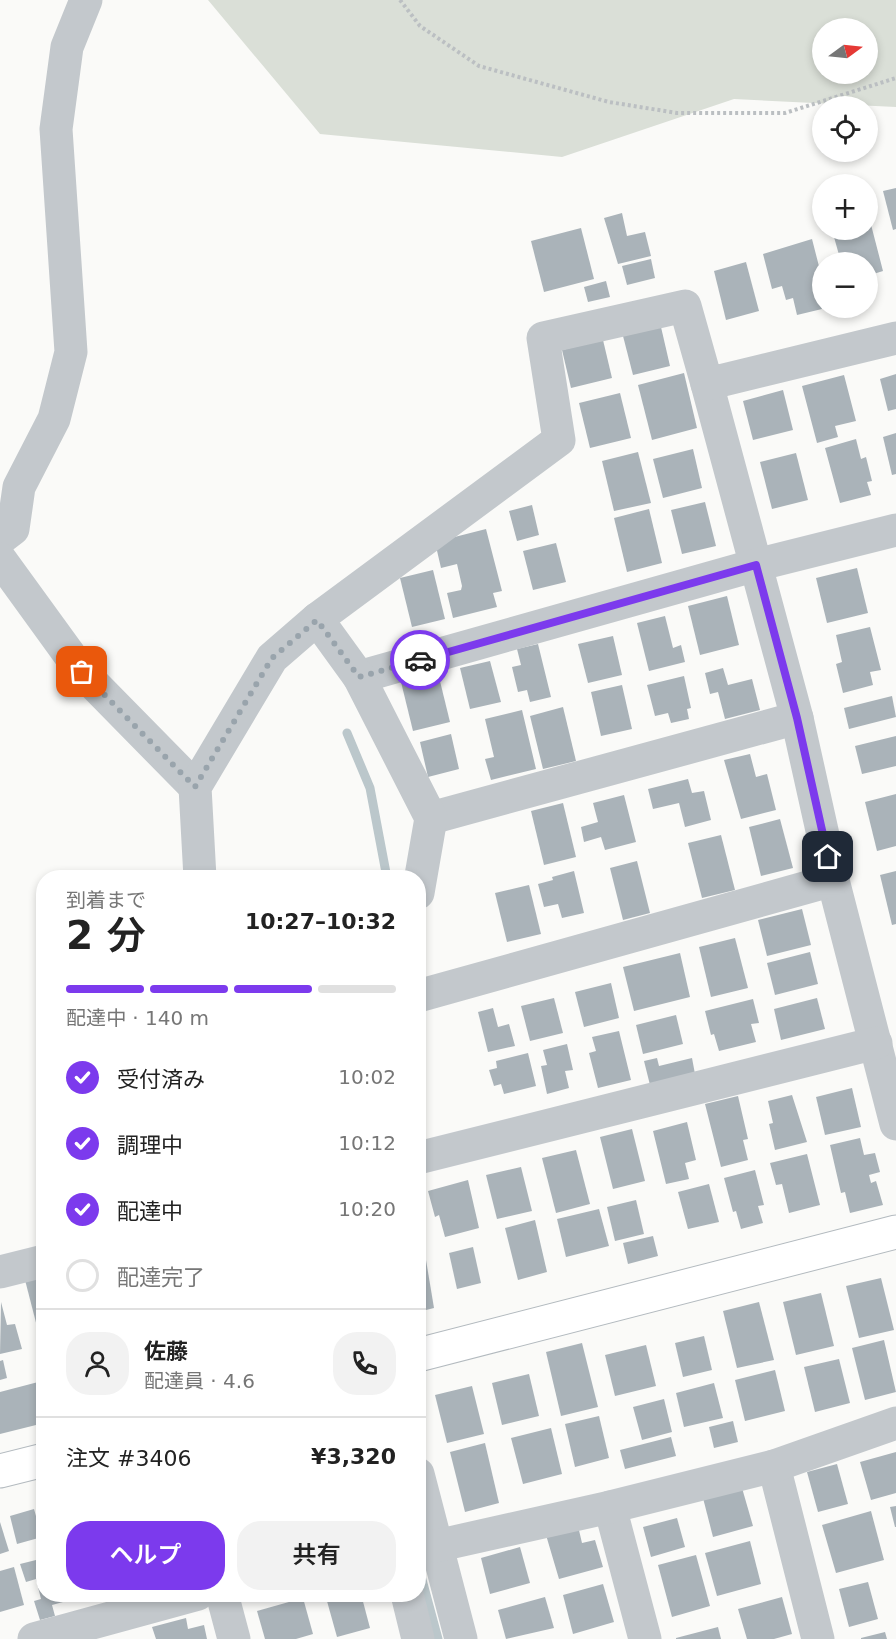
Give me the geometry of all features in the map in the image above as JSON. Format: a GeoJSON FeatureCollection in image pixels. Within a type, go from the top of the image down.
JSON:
{"type":"FeatureCollection","features":[{"type":"Feature","properties":{"kind":"street"},"geometry":{"type":"LineString","coordinates":[[0,539],[13,529],[19,487],[54,419],[71,352],[56,129],[66,47],[86,0]]}},
{"type":"Feature","properties":{"kind":"street"},"geometry":{"type":"LineString","coordinates":[[200,870],[195,787],[272,658],[317,620],[559,440],[543,338],[685,306],[797,718],[833,880],[896,1124]]}},
{"type":"Feature","properties":{"kind":"street"},"geometry":{"type":"LineString","coordinates":[[707,384],[896,338]]}},
{"type":"Feature","properties":{"kind":"street"},"geometry":{"type":"LineString","coordinates":[[359,677],[756,565],[896,530]]}},
{"type":"Feature","properties":{"kind":"street"},"geometry":{"type":"LineString","coordinates":[[0,559],[82,672],[195,787]]}},
{"type":"Feature","properties":{"kind":"street"},"geometry":{"type":"LineString","coordinates":[[317,620],[359,677],[431,818],[422,870]]}},
{"type":"Feature","properties":{"kind":"street"},"geometry":{"type":"LineString","coordinates":[[431,818],[797,718]]}},
{"type":"Feature","properties":{"kind":"street"},"geometry":{"type":"LineString","coordinates":[[426,994],[833,880]]}},
{"type":"Feature","properties":{"kind":"street"},"geometry":{"type":"LineString","coordinates":[[426,1156],[876,1043]]}},
{"type":"Feature","properties":{"kind":"street"},"geometry":{"type":"LineString","coordinates":[[426,1353],[896,1232]]}},
{"type":"Feature","properties":{"kind":"street"},"geometry":{"type":"LineString","coordinates":[[0,1272],[36,1263]]}},
{"type":"Feature","properties":{"kind":"street"},"geometry":{"type":"LineString","coordinates":[[436,1546],[610,1507],[774,1466],[896,1423]]}},
{"type":"Feature","properties":{"kind":"street"},"geometry":{"type":"LineString","coordinates":[[0,1471],[36,1462]]}},
{"type":"Feature","properties":{"kind":"street"},"geometry":{"type":"LineString","coordinates":[[774,1466],[818,1639]]}},
{"type":"Feature","properties":{"kind":"street"},"geometry":{"type":"LineString","coordinates":[[426,1506],[461,1639]]}},
{"type":"Feature","properties":{"kind":"street"},"geometry":{"type":"LineString","coordinates":[[610,1507],[645,1639]]}},
{"type":"Feature","properties":{"kind":"street"},"geometry":{"type":"LineString","coordinates":[[34,1639],[169,1602]]}},
{"type":"Feature","properties":{"kind":"street"},"geometry":{"type":"LineString","coordinates":[[224,1602],[234,1639]]}},
{"type":"Feature","properties":{"kind":"street"},"geometry":{"type":"LineString","coordinates":[[409,1602],[418,1639]]}},
{"type":"Feature","properties":{"kind":"path"},"geometry":{"type":"LineString","coordinates":[[400,0],[420,26],[479,66],[609,102],[666,111],[785,113],[896,78]]}},
{"type":"Feature","properties":{"kind":"shaded area"},"geometry":{"type":"Polygon","coordinates":[[[208,0],[896,0],[896,107],[878,106],[878,96],[812,96],[812,103],[734,99],[562,157],[320,134],[208,0]]]}},
{"type":"Feature","properties":{"kind":"building"},"geometry":{"type":"Polygon","coordinates":[[[896,188],[896,229],[893,230],[883,191],[896,188]]]}},
{"type":"Feature","properties":{"kind":"building"},"geometry":{"type":"Polygon","coordinates":[[[622,213],[627,236],[645,232],[651,256],[618,264],[604,218],[622,213]]]}},
{"type":"Feature","properties":{"kind":"building"},"geometry":{"type":"Polygon","coordinates":[[[581,228],[594,279],[544,292],[531,241],[581,228]]]}},
{"type":"Feature","properties":{"kind":"building"},"geometry":{"type":"Polygon","coordinates":[[[812,239],[815,252],[812,252],[812,311],[797,315],[793,298],[786,300],[782,286],[772,289],[763,254],[812,239]]]}},
{"type":"Feature","properties":{"kind":"building"},"geometry":{"type":"Polygon","coordinates":[[[835,240],[875,240],[883,271],[878,273],[878,252],[838,252],[835,240]]]}},
{"type":"Feature","properties":{"kind":"building"},"geometry":{"type":"Polygon","coordinates":[[[651,259],[655,278],[627,285],[622,266],[651,259]]]}},
{"type":"Feature","properties":{"kind":"building"},"geometry":{"type":"Polygon","coordinates":[[[746,262],[759,311],[726,320],[714,271],[746,262]]]}},
{"type":"Feature","properties":{"kind":"building"},"geometry":{"type":"Polygon","coordinates":[[[606,281],[610,297],[588,302],[584,287],[606,281]]]}},
{"type":"Feature","properties":{"kind":"building"},"geometry":{"type":"Polygon","coordinates":[[[661,327],[670,366],[633,375],[623,336],[661,327]]]}},
{"type":"Feature","properties":{"kind":"building"},"geometry":{"type":"Polygon","coordinates":[[[603,340],[612,378],[571,388],[562,350],[603,340]]]}},
{"type":"Feature","properties":{"kind":"building"},"geometry":{"type":"Polygon","coordinates":[[[684,373],[697,428],[652,440],[638,385],[684,373]]]}},
{"type":"Feature","properties":{"kind":"building"},"geometry":{"type":"Polygon","coordinates":[[[896,374],[896,409],[888,411],[880,379],[896,374]]]}},
{"type":"Feature","properties":{"kind":"building"},"geometry":{"type":"Polygon","coordinates":[[[844,375],[856,421],[835,426],[838,437],[817,443],[802,386],[844,375]]]}},
{"type":"Feature","properties":{"kind":"building"},"geometry":{"type":"Polygon","coordinates":[[[783,390],[793,430],[753,440],[743,401],[783,390]]]}},
{"type":"Feature","properties":{"kind":"building"},"geometry":{"type":"Polygon","coordinates":[[[620,393],[631,438],[590,448],[579,403],[620,393]]]}},
{"type":"Feature","properties":{"kind":"building"},"geometry":{"type":"Polygon","coordinates":[[[896,433],[896,474],[892,475],[883,437],[896,433]]]}},
{"type":"Feature","properties":{"kind":"building"},"geometry":{"type":"Polygon","coordinates":[[[856,439],[861,459],[866,457],[872,481],[867,482],[871,495],[840,503],[825,448],[856,439]]]}},
{"type":"Feature","properties":{"kind":"building"},"geometry":{"type":"Polygon","coordinates":[[[693,449],[702,488],[663,498],[653,459],[693,449]]]}},
{"type":"Feature","properties":{"kind":"building"},"geometry":{"type":"Polygon","coordinates":[[[638,452],[651,503],[614,511],[602,461],[638,452]]]}},
{"type":"Feature","properties":{"kind":"building"},"geometry":{"type":"Polygon","coordinates":[[[796,453],[808,500],[772,509],[760,462],[796,453]]]}},
{"type":"Feature","properties":{"kind":"building"},"geometry":{"type":"Polygon","coordinates":[[[705,502],[716,546],[682,554],[671,510],[705,502]]]}},
{"type":"Feature","properties":{"kind":"building"},"geometry":{"type":"Polygon","coordinates":[[[532,505],[539,535],[517,541],[509,511],[532,505]]]}},
{"type":"Feature","properties":{"kind":"building"},"geometry":{"type":"Polygon","coordinates":[[[649,509],[662,563],[627,572],[614,518],[649,509]]]}},
{"type":"Feature","properties":{"kind":"building"},"geometry":{"type":"Polygon","coordinates":[[[486,529],[502,591],[493,593],[497,607],[453,618],[447,593],[461,590],[457,564],[441,568],[435,542],[486,529]]]}},
{"type":"Feature","properties":{"kind":"building"},"geometry":{"type":"Polygon","coordinates":[[[556,543],[566,582],[533,590],[523,551],[556,543]]]}},
{"type":"Feature","properties":{"kind":"building"},"geometry":{"type":"Polygon","coordinates":[[[857,568],[868,613],[827,623],[816,578],[857,568]]]}},
{"type":"Feature","properties":{"kind":"building"},"geometry":{"type":"Polygon","coordinates":[[[433,570],[445,619],[412,627],[400,578],[433,570]]]}},
{"type":"Feature","properties":{"kind":"building"},"geometry":{"type":"Polygon","coordinates":[[[727,596],[739,645],[700,655],[688,606],[727,596]]]}},
{"type":"Feature","properties":{"kind":"building"},"geometry":{"type":"Polygon","coordinates":[[[665,616],[673,648],[681,645],[685,662],[649,671],[637,623],[665,616]]]}},
{"type":"Feature","properties":{"kind":"building"},"geometry":{"type":"Polygon","coordinates":[[[870,627],[881,670],[870,672],[873,685],[843,693],[836,664],[842,662],[836,635],[870,627]]]}},
{"type":"Feature","properties":{"kind":"building"},"geometry":{"type":"Polygon","coordinates":[[[613,636],[622,675],[588,683],[578,644],[613,636]]]}},
{"type":"Feature","properties":{"kind":"building"},"geometry":{"type":"Polygon","coordinates":[[[538,644],[551,697],[530,702],[527,690],[518,692],[512,667],[521,665],[517,649],[538,644]]]}},
{"type":"Feature","properties":{"kind":"building"},"geometry":{"type":"Polygon","coordinates":[[[490,661],[501,702],[470,709],[460,668],[490,661]]]}},
{"type":"Feature","properties":{"kind":"building"},"geometry":{"type":"Polygon","coordinates":[[[723,668],[728,685],[752,679],[760,710],[725,719],[718,692],[710,694],[705,673],[723,668]]]}},
{"type":"Feature","properties":{"kind":"building"},"geometry":{"type":"Polygon","coordinates":[[[438,673],[450,722],[413,731],[401,682],[438,673]]]}},
{"type":"Feature","properties":{"kind":"building"},"geometry":{"type":"Polygon","coordinates":[[[684,676],[691,708],[687,709],[689,719],[671,723],[668,713],[655,716],[647,685],[684,676]]]}},
{"type":"Feature","properties":{"kind":"building"},"geometry":{"type":"Polygon","coordinates":[[[622,685],[632,729],[601,736],[591,692],[622,685]]]}},
{"type":"Feature","properties":{"kind":"building"},"geometry":{"type":"Polygon","coordinates":[[[892,696],[896,717],[849,729],[844,708],[892,696]]]}},
{"type":"Feature","properties":{"kind":"building"},"geometry":{"type":"Polygon","coordinates":[[[563,707],[576,761],[543,769],[530,716],[563,707]]]}},
{"type":"Feature","properties":{"kind":"building"},"geometry":{"type":"Polygon","coordinates":[[[522,710],[536,769],[491,780],[485,759],[494,757],[485,719],[522,710]]]}},
{"type":"Feature","properties":{"kind":"building"},"geometry":{"type":"Polygon","coordinates":[[[451,734],[459,769],[428,777],[420,742],[451,734]]]}},
{"type":"Feature","properties":{"kind":"building"},"geometry":{"type":"Polygon","coordinates":[[[896,736],[896,766],[862,774],[855,746],[896,736]]]}},
{"type":"Feature","properties":{"kind":"building"},"geometry":{"type":"Polygon","coordinates":[[[750,754],[756,777],[767,774],[776,810],[741,819],[724,760],[750,754]]]}},
{"type":"Feature","properties":{"kind":"building"},"geometry":{"type":"Polygon","coordinates":[[[688,779],[692,793],[704,791],[711,820],[685,827],[679,803],[653,809],[648,789],[688,779]]]}},
{"type":"Feature","properties":{"kind":"building"},"geometry":{"type":"Polygon","coordinates":[[[896,794],[896,846],[877,851],[865,802],[896,794]]]}},
{"type":"Feature","properties":{"kind":"building"},"geometry":{"type":"Polygon","coordinates":[[[624,795],[636,842],[605,850],[601,837],[584,842],[581,827],[598,822],[593,803],[624,795]]]}},
{"type":"Feature","properties":{"kind":"building"},"geometry":{"type":"Polygon","coordinates":[[[563,803],[576,857],[544,865],[531,811],[563,803]]]}},
{"type":"Feature","properties":{"kind":"building"},"geometry":{"type":"Polygon","coordinates":[[[780,819],[793,868],[761,876],[749,827],[780,819]]]}},
{"type":"Feature","properties":{"kind":"building"},"geometry":{"type":"Polygon","coordinates":[[[721,835],[735,890],[702,898],[688,843],[721,835]]]}},
{"type":"Feature","properties":{"kind":"building"},"geometry":{"type":"Polygon","coordinates":[[[637,861],[650,913],[623,920],[610,868],[637,861]]]}},
{"type":"Feature","properties":{"kind":"building"},"geometry":{"type":"Polygon","coordinates":[[[574,871],[584,913],[562,918],[558,904],[544,907],[538,884],[553,880],[552,877],[574,871]]]}},
{"type":"Feature","properties":{"kind":"building"},"geometry":{"type":"Polygon","coordinates":[[[896,871],[896,924],[892,925],[880,875],[896,871]]]}},
{"type":"Feature","properties":{"kind":"building"},"geometry":{"type":"Polygon","coordinates":[[[529,885],[541,934],[507,942],[495,893],[529,885]]]}},
{"type":"Feature","properties":{"kind":"building"},"geometry":{"type":"Polygon","coordinates":[[[802,909],[811,945],[767,956],[758,920],[802,909]]]}},
{"type":"Feature","properties":{"kind":"building"},"geometry":{"type":"Polygon","coordinates":[[[735,938],[748,988],[711,997],[699,947],[735,938]]]}},
{"type":"Feature","properties":{"kind":"building"},"geometry":{"type":"Polygon","coordinates":[[[810,952],[818,984],[775,995],[767,963],[810,952]]]}},
{"type":"Feature","properties":{"kind":"building"},"geometry":{"type":"Polygon","coordinates":[[[680,953],[690,997],[634,1011],[623,967],[680,953]]]}},
{"type":"Feature","properties":{"kind":"building"},"geometry":{"type":"Polygon","coordinates":[[[611,983],[619,1018],[584,1027],[575,992],[611,983]]]}},
{"type":"Feature","properties":{"kind":"building"},"geometry":{"type":"Polygon","coordinates":[[[554,998],[563,1033],[530,1041],[521,1006],[554,998]]]}},
{"type":"Feature","properties":{"kind":"building"},"geometry":{"type":"Polygon","coordinates":[[[817,998],[825,1029],[781,1040],[774,1009],[817,998]]]}},
{"type":"Feature","properties":{"kind":"building"},"geometry":{"type":"Polygon","coordinates":[[[753,999],[759,1023],[751,1024],[756,1042],[719,1051],[714,1034],[711,1035],[705,1011],[753,999]]]}},
{"type":"Feature","properties":{"kind":"building"},"geometry":{"type":"Polygon","coordinates":[[[493,1008],[498,1027],[509,1024],[515,1046],[488,1052],[478,1012],[493,1008]]]}},
{"type":"Feature","properties":{"kind":"building"},"geometry":{"type":"Polygon","coordinates":[[[676,1015],[683,1044],[643,1054],[636,1025],[676,1015]]]}},
{"type":"Feature","properties":{"kind":"building"},"geometry":{"type":"Polygon","coordinates":[[[619,1031],[631,1080],[598,1088],[589,1053],[596,1051],[592,1037],[619,1031]]]}},
{"type":"Feature","properties":{"kind":"building"},"geometry":{"type":"Polygon","coordinates":[[[567,1044],[573,1070],[565,1071],[569,1088],[547,1094],[541,1066],[547,1065],[543,1050],[567,1044]]]}},
{"type":"Feature","properties":{"kind":"building"},"geometry":{"type":"Polygon","coordinates":[[[528,1053],[536,1086],[504,1094],[501,1084],[494,1086],[489,1070],[497,1068],[496,1061],[528,1053]]]}},
{"type":"Feature","properties":{"kind":"building"},"geometry":{"type":"Polygon","coordinates":[[[657,1058],[659,1066],[692,1058],[695,1074],[650,1085],[644,1061],[657,1058]]]}},
{"type":"Feature","properties":{"kind":"building"},"geometry":{"type":"Polygon","coordinates":[[[852,1088],[861,1127],[825,1135],[816,1097],[852,1088]]]}},
{"type":"Feature","properties":{"kind":"building"},"geometry":{"type":"Polygon","coordinates":[[[792,1095],[807,1142],[775,1150],[769,1124],[773,1123],[768,1101],[792,1095]]]}},
{"type":"Feature","properties":{"kind":"building"},"geometry":{"type":"Polygon","coordinates":[[[738,1096],[748,1139],[743,1140],[748,1160],[721,1167],[705,1104],[738,1096]]]}},
{"type":"Feature","properties":{"kind":"building"},"geometry":{"type":"Polygon","coordinates":[[[687,1122],[696,1160],[685,1163],[689,1179],[666,1184],[653,1131],[687,1122]]]}},
{"type":"Feature","properties":{"kind":"building"},"geometry":{"type":"Polygon","coordinates":[[[632,1129],[645,1181],[613,1189],[600,1137],[632,1129]]]}},
{"type":"Feature","properties":{"kind":"building"},"geometry":{"type":"Polygon","coordinates":[[[860,1138],[864,1155],[875,1153],[880,1172],[869,1175],[871,1183],[876,1181],[883,1205],[850,1213],[845,1192],[841,1193],[830,1145],[860,1138]]]}},
{"type":"Feature","properties":{"kind":"building"},"geometry":{"type":"Polygon","coordinates":[[[576,1150],[590,1204],[556,1213],[542,1158],[576,1150]]]}},
{"type":"Feature","properties":{"kind":"building"},"geometry":{"type":"Polygon","coordinates":[[[807,1154],[820,1205],[789,1213],[782,1184],[776,1185],[770,1163],[807,1154]]]}},
{"type":"Feature","properties":{"kind":"building"},"geometry":{"type":"Polygon","coordinates":[[[521,1167],[532,1211],[497,1219],[486,1175],[521,1167]]]}},
{"type":"Feature","properties":{"kind":"building"},"geometry":{"type":"Polygon","coordinates":[[[755,1170],[764,1205],[758,1206],[763,1223],[741,1229],[736,1211],[733,1212],[724,1178],[755,1170]]]}},
{"type":"Feature","properties":{"kind":"building"},"geometry":{"type":"Polygon","coordinates":[[[468,1180],[479,1228],[445,1237],[439,1215],[435,1217],[428,1191],[468,1180]]]}},
{"type":"Feature","properties":{"kind":"building"},"geometry":{"type":"Polygon","coordinates":[[[709,1184],[719,1222],[688,1229],[678,1192],[709,1184]]]}},
{"type":"Feature","properties":{"kind":"building"},"geometry":{"type":"Polygon","coordinates":[[[636,1200],[644,1234],[615,1241],[607,1207],[636,1200]]]}},
{"type":"Feature","properties":{"kind":"building"},"geometry":{"type":"Polygon","coordinates":[[[599,1209],[609,1246],[566,1257],[557,1219],[599,1209]]]}},
{"type":"Feature","properties":{"kind":"building"},"geometry":{"type":"Polygon","coordinates":[[[535,1220],[547,1272],[518,1280],[505,1228],[535,1220]]]}},
{"type":"Feature","properties":{"kind":"building"},"geometry":{"type":"Polygon","coordinates":[[[653,1236],[658,1256],[628,1264],[623,1243],[653,1236]]]}},
{"type":"Feature","properties":{"kind":"building"},"geometry":{"type":"Polygon","coordinates":[[[473,1247],[481,1283],[457,1289],[449,1253],[473,1247]]]}},
{"type":"Feature","properties":{"kind":"building"},"geometry":{"type":"Polygon","coordinates":[[[426,1260],[434,1308],[426,1310],[426,1260]]]}},
{"type":"Feature","properties":{"kind":"building"},"geometry":{"type":"Polygon","coordinates":[[[36,1278],[36,1323],[25,1280],[36,1278]]]}},
{"type":"Feature","properties":{"kind":"building"},"geometry":{"type":"Polygon","coordinates":[[[881,1278],[894,1330],[859,1338],[846,1286],[881,1278]]]}},
{"type":"Feature","properties":{"kind":"building"},"geometry":{"type":"Polygon","coordinates":[[[821,1293],[834,1346],[796,1355],[783,1302],[821,1293]]]}},
{"type":"Feature","properties":{"kind":"building"},"geometry":{"type":"Polygon","coordinates":[[[1,1302],[7,1325],[15,1324],[22,1349],[0,1354],[1,1302]]]}},
{"type":"Feature","properties":{"kind":"building"},"geometry":{"type":"Polygon","coordinates":[[[759,1302],[774,1360],[737,1368],[723,1311],[759,1302]]]}},
{"type":"Feature","properties":{"kind":"building"},"geometry":{"type":"Polygon","coordinates":[[[704,1336],[712,1370],[683,1377],[675,1343],[704,1336]]]}},
{"type":"Feature","properties":{"kind":"building"},"geometry":{"type":"Polygon","coordinates":[[[884,1340],[896,1392],[865,1400],[852,1348],[884,1340]]]}},
{"type":"Feature","properties":{"kind":"building"},"geometry":{"type":"Polygon","coordinates":[[[582,1343],[598,1407],[561,1416],[546,1352],[582,1343]]]}},
{"type":"Feature","properties":{"kind":"building"},"geometry":{"type":"Polygon","coordinates":[[[646,1345],[656,1386],[615,1396],[605,1355],[646,1345]]]}},
{"type":"Feature","properties":{"kind":"building"},"geometry":{"type":"Polygon","coordinates":[[[839,1359],[850,1403],[815,1412],[804,1367],[839,1359]]]}},
{"type":"Feature","properties":{"kind":"building"},"geometry":{"type":"Polygon","coordinates":[[[3,1360],[7,1378],[0,1380],[0,1361],[3,1360]]]}},
{"type":"Feature","properties":{"kind":"building"},"geometry":{"type":"Polygon","coordinates":[[[775,1370],[785,1411],[745,1421],[735,1380],[775,1370]]]}},
{"type":"Feature","properties":{"kind":"building"},"geometry":{"type":"Polygon","coordinates":[[[529,1374],[539,1416],[502,1425],[492,1383],[529,1374]]]}},
{"type":"Feature","properties":{"kind":"building"},"geometry":{"type":"Polygon","coordinates":[[[36,1383],[36,1425],[0,1434],[0,1392],[36,1383]]]}},
{"type":"Feature","properties":{"kind":"building"},"geometry":{"type":"Polygon","coordinates":[[[714,1383],[723,1418],[684,1427],[676,1393],[714,1383]]]}},
{"type":"Feature","properties":{"kind":"building"},"geometry":{"type":"Polygon","coordinates":[[[472,1386],[484,1434],[447,1443],[435,1395],[472,1386]]]}},
{"type":"Feature","properties":{"kind":"building"},"geometry":{"type":"Polygon","coordinates":[[[664,1399],[672,1432],[642,1440],[633,1407],[664,1399]]]}},
{"type":"Feature","properties":{"kind":"building"},"geometry":{"type":"Polygon","coordinates":[[[599,1416],[609,1458],[575,1467],[565,1424],[599,1416]]]}},
{"type":"Feature","properties":{"kind":"building"},"geometry":{"type":"Polygon","coordinates":[[[733,1421],[738,1442],[714,1448],[709,1427],[733,1421]]]}},
{"type":"Feature","properties":{"kind":"building"},"geometry":{"type":"Polygon","coordinates":[[[551,1428],[562,1474],[523,1484],[511,1438],[551,1428]]]}},
{"type":"Feature","properties":{"kind":"building"},"geometry":{"type":"Polygon","coordinates":[[[671,1437],[676,1456],[625,1469],[620,1450],[671,1437]]]}},
{"type":"Feature","properties":{"kind":"building"},"geometry":{"type":"Polygon","coordinates":[[[485,1443],[499,1503],[465,1512],[450,1452],[485,1443]]]}},
{"type":"Feature","properties":{"kind":"building"},"geometry":{"type":"Polygon","coordinates":[[[896,1452],[896,1493],[871,1500],[860,1462],[896,1452]]]}},
{"type":"Feature","properties":{"kind":"building"},"geometry":{"type":"Polygon","coordinates":[[[837,1464],[848,1504],[818,1512],[807,1472],[837,1464]]]}},
{"type":"Feature","properties":{"kind":"building"},"geometry":{"type":"Polygon","coordinates":[[[742,1488],[753,1526],[713,1537],[703,1498],[742,1488]]]}},
{"type":"Feature","properties":{"kind":"building"},"geometry":{"type":"Polygon","coordinates":[[[896,1506],[896,1527],[895,1527],[890,1507],[896,1506]]]}},
{"type":"Feature","properties":{"kind":"building"},"geometry":{"type":"Polygon","coordinates":[[[34,1509],[36,1539],[17,1544],[10,1516],[34,1509]]]}},
{"type":"Feature","properties":{"kind":"building"},"geometry":{"type":"Polygon","coordinates":[[[871,1511],[884,1560],[836,1573],[822,1525],[871,1511]]]}},
{"type":"Feature","properties":{"kind":"building"},"geometry":{"type":"Polygon","coordinates":[[[677,1518],[685,1547],[651,1557],[643,1527],[677,1518]]]}},
{"type":"Feature","properties":{"kind":"building"},"geometry":{"type":"Polygon","coordinates":[[[0,1522],[9,1551],[0,1554],[0,1522]]]}},
{"type":"Feature","properties":{"kind":"building"},"geometry":{"type":"Polygon","coordinates":[[[578,1526],[582,1543],[595,1540],[603,1567],[559,1579],[546,1535],[578,1526]]]}},
{"type":"Feature","properties":{"kind":"building"},"geometry":{"type":"Polygon","coordinates":[[[750,1541],[761,1584],[717,1596],[705,1553],[750,1541]]]}},
{"type":"Feature","properties":{"kind":"building"},"geometry":{"type":"Polygon","coordinates":[[[520,1547],[530,1583],[490,1594],[481,1558],[520,1547]]]}},
{"type":"Feature","properties":{"kind":"building"},"geometry":{"type":"Polygon","coordinates":[[[696,1555],[710,1606],[672,1617],[658,1565],[696,1555]]]}},
{"type":"Feature","properties":{"kind":"building"},"geometry":{"type":"Polygon","coordinates":[[[36,1560],[36,1579],[26,1582],[20,1564],[36,1560]]]}},
{"type":"Feature","properties":{"kind":"building"},"geometry":{"type":"Polygon","coordinates":[[[14,1567],[24,1605],[0,1612],[0,1571],[14,1567]]]}},
{"type":"Feature","properties":{"kind":"building"},"geometry":{"type":"Polygon","coordinates":[[[868,1582],[878,1619],[849,1627],[839,1589],[868,1582]]]}},
{"type":"Feature","properties":{"kind":"building"},"geometry":{"type":"Polygon","coordinates":[[[603,1584],[614,1622],[573,1634],[563,1595],[603,1584]]]}},
{"type":"Feature","properties":{"kind":"building"},"geometry":{"type":"Polygon","coordinates":[[[545,1597],[554,1628],[506,1639],[498,1610],[545,1597]]]}},
{"type":"Feature","properties":{"kind":"building"},"geometry":{"type":"Polygon","coordinates":[[[782,1597],[792,1634],[774,1639],[747,1639],[738,1609],[782,1597]]]}},
{"type":"Feature","properties":{"kind":"building"},"geometry":{"type":"Polygon","coordinates":[[[34,1601],[63,1602],[52,1605],[55,1616],[40,1620],[34,1601]]]}},
{"type":"Feature","properties":{"kind":"building"},"geometry":{"type":"Polygon","coordinates":[[[289,1602],[304,1602],[313,1634],[296,1639],[265,1639],[257,1611],[289,1602]]]}},
{"type":"Feature","properties":{"kind":"building"},"geometry":{"type":"Polygon","coordinates":[[[327,1602],[363,1602],[370,1628],[337,1637],[327,1602]]]}},
{"type":"Feature","properties":{"kind":"building"},"geometry":{"type":"Polygon","coordinates":[[[186,1618],[188,1629],[204,1625],[207,1639],[156,1639],[152,1627],[186,1618]]]}},
{"type":"Feature","properties":{"kind":"building"},"geometry":{"type":"Polygon","coordinates":[[[718,1627],[721,1639],[676,1639],[676,1638],[718,1627]]]}},
{"type":"Feature","properties":{"kind":"building"},"geometry":{"type":"Polygon","coordinates":[[[885,1632],[887,1639],[861,1639],[861,1638],[885,1632]]]}},
{"type":"Feature","properties":{"kind":"waterway"},"geometry":{"type":"LineString","coordinates":[[347,733],[370,788],[385,870]]}},
{"type":"Feature","properties":{"kind":"waterway"},"geometry":{"type":"LineString","coordinates":[[426,1595],[438,1639]]}},
{"type":"Feature","properties":{"kind":"way so far"},"geometry":{"type":"LineString","coordinates":[[82,672],[195,787],[272,658],[317,620],[359,677],[420,660]]}},
{"type":"Feature","properties":{"kind":"route"},"geometry":{"type":"LineString","coordinates":[[420,660],[756,565],[797,718],[828,857]]}}]}
